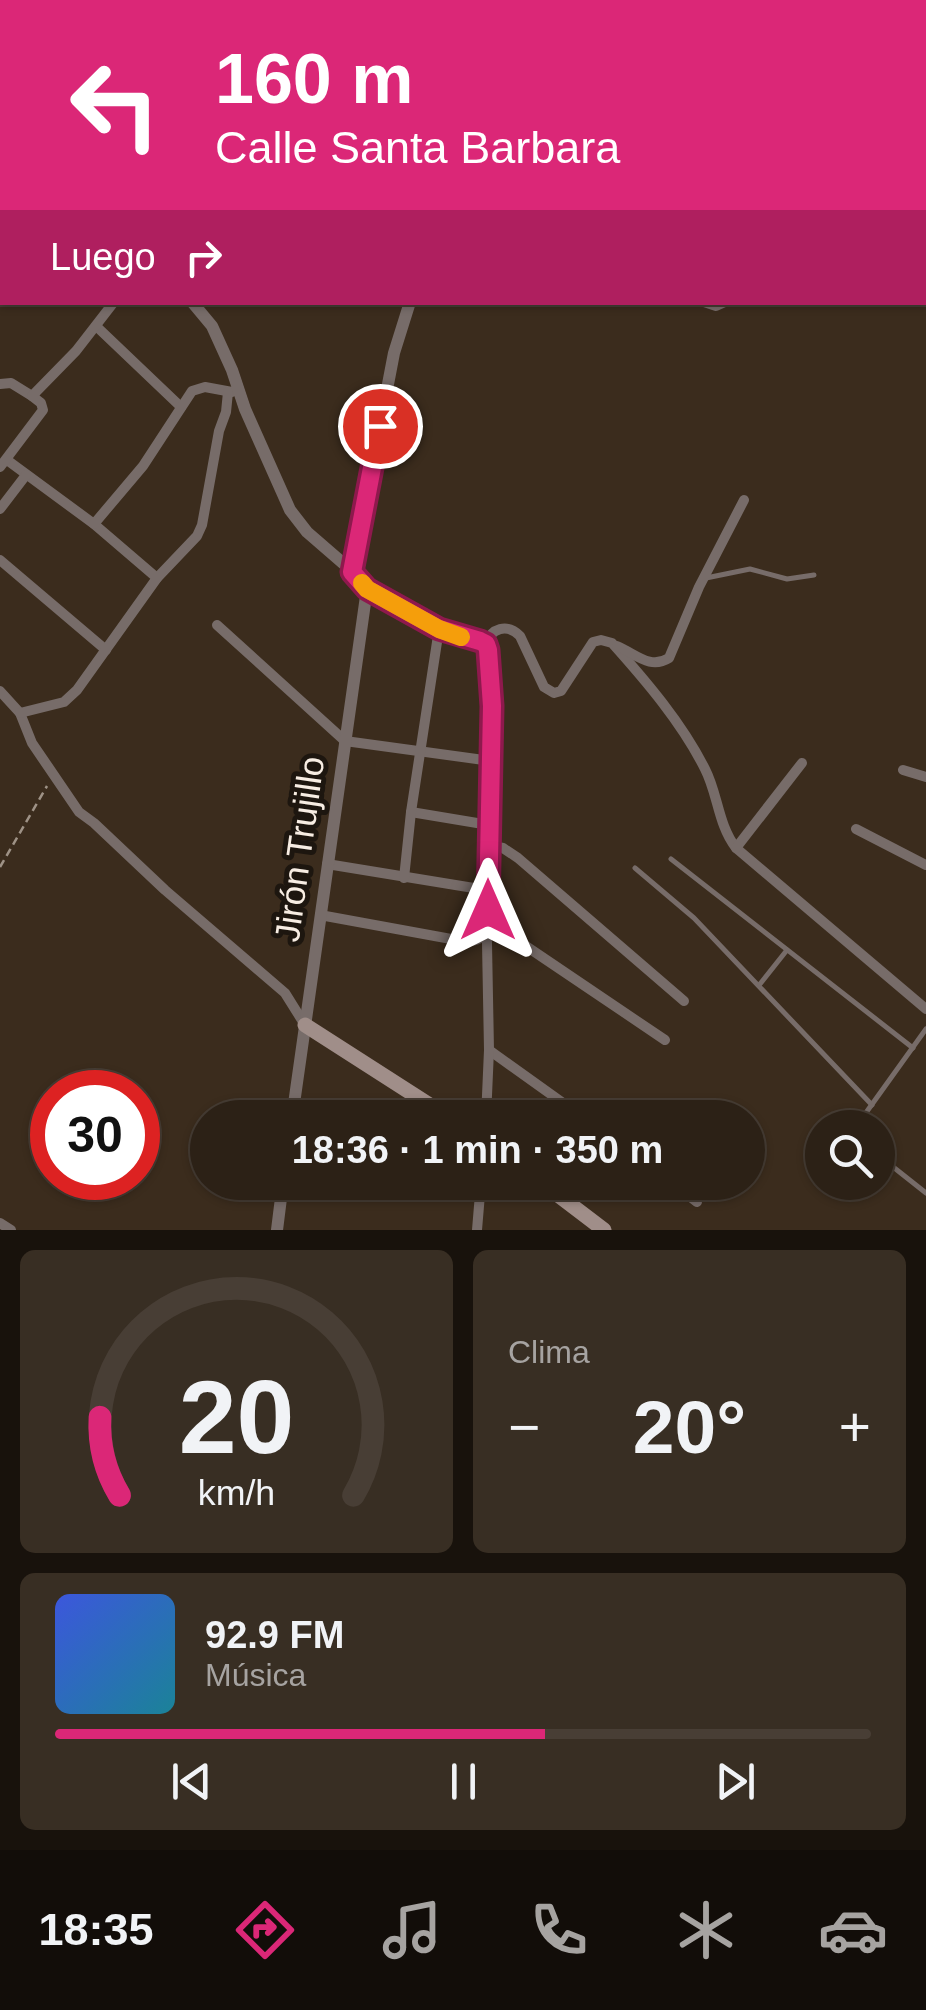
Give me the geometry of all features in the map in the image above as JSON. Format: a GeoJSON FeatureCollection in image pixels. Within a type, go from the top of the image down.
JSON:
{"type":"FeatureCollection","features":[{"type":"Feature","properties":{"kind":"main road"},"geometry":{"type":"LineString","coordinates":[[304,1024],[422,1100]]}},
{"type":"Feature","properties":{"kind":"main road"},"geometry":{"type":"LineString","coordinates":[[565,1200],[604,1230]]}},
{"type":"Feature","properties":{"kind":"street"},"geometry":{"type":"LineString","coordinates":[[32,396],[76,351],[112,305]]}},
{"type":"Feature","properties":{"kind":"street"},"geometry":{"type":"LineString","coordinates":[[20,713],[64,702],[77,690],[157,578],[197,536],[202,525],[219,431],[233,392],[232,370],[212,326],[194,305]]}},
{"type":"Feature","properties":{"kind":"street"},"geometry":{"type":"LineString","coordinates":[[352,572],[394,353],[409,305]]}},
{"type":"Feature","properties":{"kind":"street"},"geometry":{"type":"LineString","coordinates":[[96,326],[181,407]]}},
{"type":"Feature","properties":{"kind":"street"},"geometry":{"type":"LineString","coordinates":[[0,384],[10,383],[32,396],[41,402],[43,410],[3,464],[26,475],[94,524],[157,578]]}},
{"type":"Feature","properties":{"kind":"street"},"geometry":{"type":"LineString","coordinates":[[94,524],[143,466],[192,390],[233,392],[245,409],[290,510],[308,532],[367,589],[439,629],[486,644]]}},
{"type":"Feature","properties":{"kind":"street"},"geometry":{"type":"LineString","coordinates":[[226,412],[245,409]]}},
{"type":"Feature","properties":{"kind":"street"},"geometry":{"type":"LineString","coordinates":[[0,510],[26,475]]}},
{"type":"Feature","properties":{"kind":"street"},"geometry":{"type":"LineString","coordinates":[[487,1100],[486,890],[492,706],[486,644],[490,634],[505,628],[514,630],[544,687],[554,693],[561,691],[594,642],[612,643],[650,664],[665,661],[744,500]]}},
{"type":"Feature","properties":{"kind":"street"},"geometry":{"type":"LineString","coordinates":[[0,560],[106,650]]}},
{"type":"Feature","properties":{"kind":"street","name":"Jirón Trujillo"},"geometry":{"type":"LineString","coordinates":[[294,1100],[367,589]]}},
{"type":"Feature","properties":{"kind":"street"},"geometry":{"type":"LineString","coordinates":[[217,625],[344,741],[491,761]]}},
{"type":"Feature","properties":{"kind":"street"},"geometry":{"type":"LineString","coordinates":[[404,878],[439,629]]}},
{"type":"Feature","properties":{"kind":"street"},"geometry":{"type":"LineString","coordinates":[[612,643],[671,716],[700,760],[718,799],[722,824],[736,848],[926,1009]]}},
{"type":"Feature","properties":{"kind":"street"},"geometry":{"type":"LineString","coordinates":[[0,691],[20,713],[32,743],[79,812],[285,993],[304,1024]]}},
{"type":"Feature","properties":{"kind":"street"},"geometry":{"type":"LineString","coordinates":[[736,848],[802,763]]}},
{"type":"Feature","properties":{"kind":"street"},"geometry":{"type":"LineString","coordinates":[[904,770],[926,777]]}},
{"type":"Feature","properties":{"kind":"street"},"geometry":{"type":"LineString","coordinates":[[411,812],[489,825]]}},
{"type":"Feature","properties":{"kind":"street"},"geometry":{"type":"LineString","coordinates":[[856,829],[926,865]]}},
{"type":"Feature","properties":{"kind":"street"},"geometry":{"type":"LineString","coordinates":[[488,845],[503,848],[518,858],[684,1000]]}},
{"type":"Feature","properties":{"kind":"street"},"geometry":{"type":"LineString","coordinates":[[327,864],[486,890]]}},
{"type":"Feature","properties":{"kind":"street"},"geometry":{"type":"LineString","coordinates":[[320,915],[474,942],[489,930]]}},
{"type":"Feature","properties":{"kind":"street"},"geometry":{"type":"LineString","coordinates":[[489,930],[512,936],[665,1040]]}},
{"type":"Feature","properties":{"kind":"street"},"geometry":{"type":"LineString","coordinates":[[489,1050],[559,1100]]}},
{"type":"Feature","properties":{"kind":"street"},"geometry":{"type":"LineString","coordinates":[[277,1230],[281,1200]]}},
{"type":"Feature","properties":{"kind":"street"},"geometry":{"type":"LineString","coordinates":[[477,1230],[480,1200]]}},
{"type":"Feature","properties":{"kind":"street"},"geometry":{"type":"LineString","coordinates":[[0,1223],[11,1230]]}},
{"type":"Feature","properties":{"kind":"lane"},"geometry":{"type":"LineString","coordinates":[[704,579],[750,569],[787,579],[814,576]]}},
{"type":"Feature","properties":{"kind":"lane"},"geometry":{"type":"LineString","coordinates":[[671,859],[912,1048]]}},
{"type":"Feature","properties":{"kind":"lane"},"geometry":{"type":"LineString","coordinates":[[634,868],[694,918],[872,1105]]}},
{"type":"Feature","properties":{"kind":"lane"},"geometry":{"type":"LineString","coordinates":[[760,984],[787,950]]}},
{"type":"Feature","properties":{"kind":"lane"},"geometry":{"type":"LineString","coordinates":[[868,1110],[926,1029]]}},
{"type":"Feature","properties":{"kind":"lane"},"geometry":{"type":"LineString","coordinates":[[895,1168],[926,1193]]}},
{"type":"Feature","properties":{"kind":"path"},"geometry":{"type":"LineString","coordinates":[[0,867],[54,774]]}},
{"type":"Feature","properties":{"kind":"slow traffic"},"geometry":{"type":"LineString","coordinates":[[362,583],[439,629],[461,637]]}},
{"type":"Feature","properties":{"kind":"route"},"geometry":{"type":"LineString","coordinates":[[380,426],[352,572],[367,589],[439,629],[486,644],[492,706],[488,910]]}}]}
